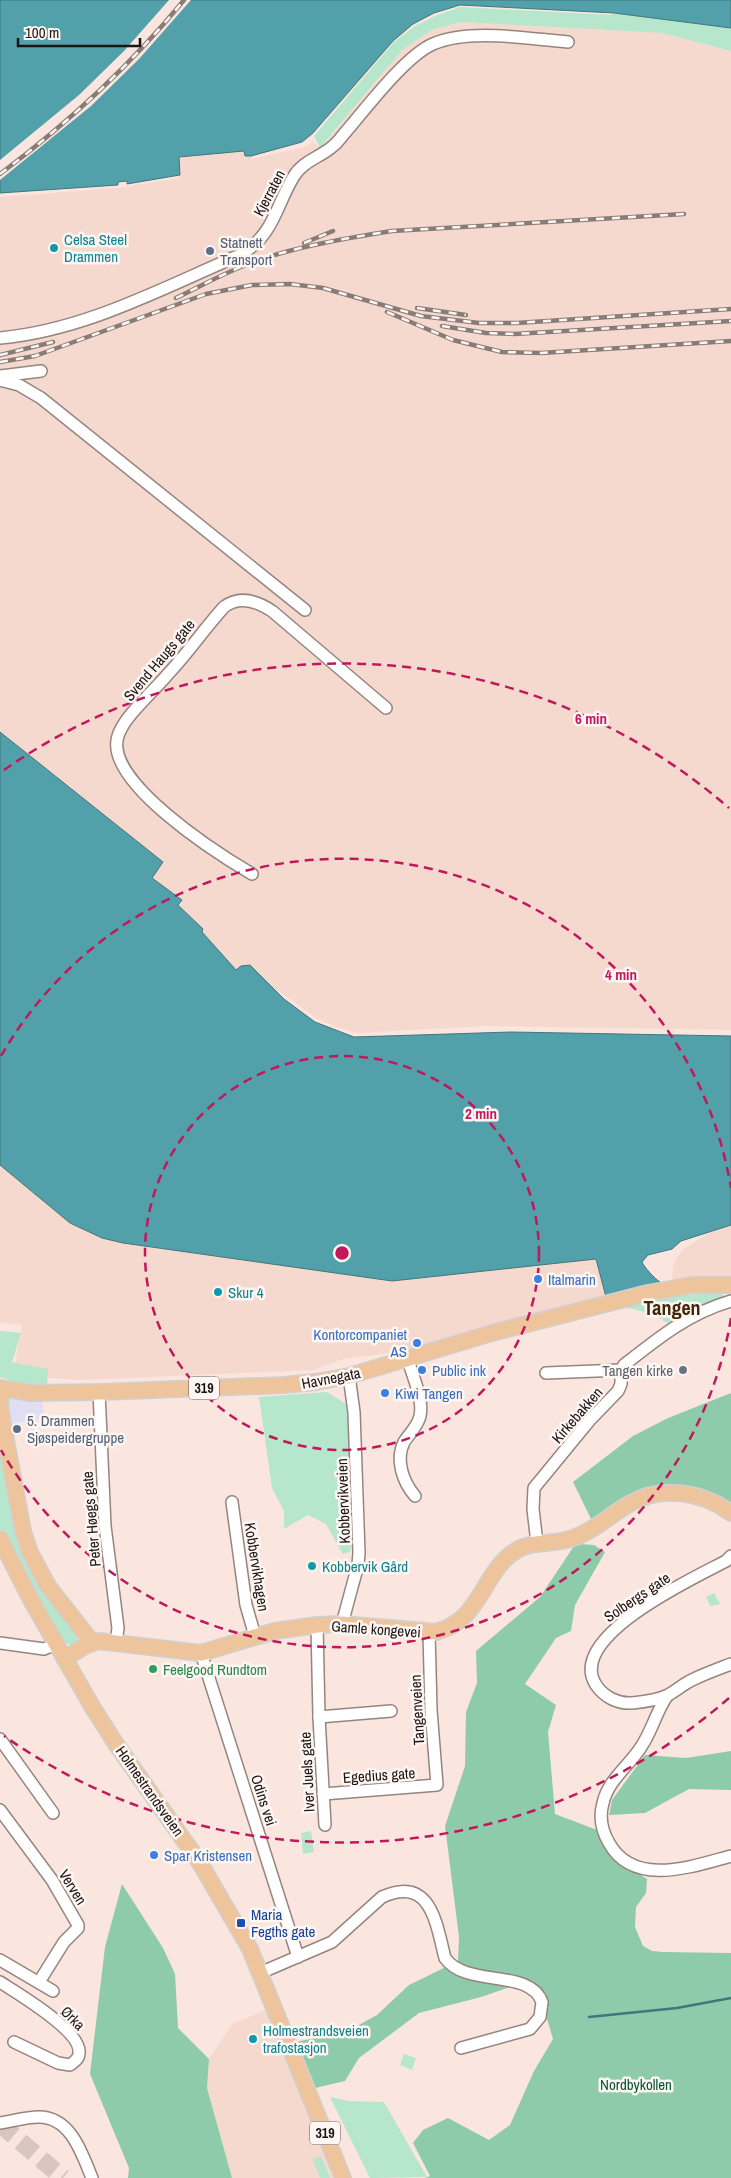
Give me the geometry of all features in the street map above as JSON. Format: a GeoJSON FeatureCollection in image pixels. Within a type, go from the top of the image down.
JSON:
{"type":"FeatureCollection","features":[{"type":"Feature","properties":{"kind":"main road","name":"Havnegata"},"geometry":{"type":"LineString","coordinates":[[4,1390],[99,1392],[302,1384],[349,1376],[491,1333],[648,1293],[681,1286],[731,1285]]}},
{"type":"Feature","properties":{"kind":"main road"},"geometry":{"type":"LineString","coordinates":[[4,1390],[0,1405],[26,1540],[48,1586],[86,1631],[92,1642],[65,1659]]}},
{"type":"Feature","properties":{"kind":"main road","name":"Gamle kongevei"},"geometry":{"type":"LineString","coordinates":[[92,1642],[201,1653],[225,1648],[255,1636],[317,1625],[342,1624],[429,1632],[444,1630],[458,1621],[472,1608],[507,1558],[521,1548],[537,1543],[566,1540],[581,1535],[632,1502],[653,1494],[691,1494],[713,1502],[731,1513]]}},
{"type":"Feature","properties":{"kind":"main road","name":"Holmestrandsveien"},"geometry":{"type":"LineString","coordinates":[[2,1547],[56,1644],[116,1744],[200,1862],[250,1949],[343,2178]]}},
{"type":"Feature","properties":{"kind":"street","name":"Kjerraten"},"geometry":{"type":"LineString","coordinates":[[0,338],[42,332],[93,318],[240,255],[252,248],[264,236],[295,174],[309,160],[333,147],[408,61],[432,44],[455,37],[489,36],[568,42]]}},
{"type":"Feature","properties":{"kind":"street"},"geometry":{"type":"LineString","coordinates":[[0,378],[41,371]]}},
{"type":"Feature","properties":{"kind":"street"},"geometry":{"type":"LineString","coordinates":[[0,378],[19,385],[41,398],[305,610]]}},
{"type":"Feature","properties":{"kind":"street","name":"Svend Haugs gate"},"geometry":{"type":"LineString","coordinates":[[252,874],[212,850],[137,788],[128,775],[118,756],[117,738],[144,698],[167,676],[224,607],[234,601],[245,600],[257,602],[272,611],[386,708]]}},
{"type":"Feature","properties":{"kind":"street"},"geometry":{"type":"LineString","coordinates":[[546,1373],[621,1370],[630,1360],[690,1316],[710,1307],[731,1302]]}},
{"type":"Feature","properties":{"kind":"street"},"geometry":{"type":"LineString","coordinates":[[408,1359],[421,1407],[420,1418],[403,1444],[401,1468],[404,1480],[415,1496]]}},
{"type":"Feature","properties":{"kind":"street","name":"Kirkebakken"},"geometry":{"type":"LineString","coordinates":[[537,1543],[533,1509],[534,1488],[589,1420],[618,1391],[621,1370]]}},
{"type":"Feature","properties":{"kind":"street","name":"Kobbervikveien"},"geometry":{"type":"LineString","coordinates":[[342,1624],[358,1564],[359,1553],[354,1412],[349,1376]]}},
{"type":"Feature","properties":{"kind":"street","name":"Peter Høegs gate"},"geometry":{"type":"LineString","coordinates":[[99,1392],[105,1526],[118,1628],[116,1643]]}},
{"type":"Feature","properties":{"kind":"street","name":"Kobbervikhagen"},"geometry":{"type":"LineString","coordinates":[[232,1502],[246,1605],[255,1636]]}},
{"type":"Feature","properties":{"kind":"street","name":"Solbergs gate"},"geometry":{"type":"LineString","coordinates":[[731,1556],[726,1561],[665,1594],[612,1630],[596,1651],[592,1660],[592,1675],[599,1690],[606,1695],[620,1702],[632,1703],[667,1696],[694,1679],[731,1664]]}},
{"type":"Feature","properties":{"kind":"street","name":"Iver Juels gate"},"geometry":{"type":"LineString","coordinates":[[317,1625],[319,1717],[325,1825]]}},
{"type":"Feature","properties":{"kind":"street","name":"Tangenveien"},"geometry":{"type":"LineString","coordinates":[[429,1632],[431,1710],[438,1785]]}},
{"type":"Feature","properties":{"kind":"street"},"geometry":{"type":"LineString","coordinates":[[0,1642],[44,1649],[56,1644]]}},
{"type":"Feature","properties":{"kind":"street","name":"Odins vei"},"geometry":{"type":"LineString","coordinates":[[201,1653],[298,1957]]}},
{"type":"Feature","properties":{"kind":"street"},"geometry":{"type":"LineString","coordinates":[[667,1696],[658,1709],[641,1747],[606,1792],[601,1813],[604,1834],[616,1854],[625,1861],[645,1870],[676,1869],[731,1856]]}},
{"type":"Feature","properties":{"kind":"street","name":"Iver Juels gate"},"geometry":{"type":"LineString","coordinates":[[319,1717],[391,1711]]}},
{"type":"Feature","properties":{"kind":"street"},"geometry":{"type":"LineString","coordinates":[[0,1740],[53,1813]]}},
{"type":"Feature","properties":{"kind":"street","name":"Egedius gate"},"geometry":{"type":"LineString","coordinates":[[323,1794],[438,1785]]}},
{"type":"Feature","properties":{"kind":"street","name":"Verven"},"geometry":{"type":"LineString","coordinates":[[0,1810],[52,1880],[78,1925],[78,1928],[64,1942],[39,1982]]}},
{"type":"Feature","properties":{"kind":"street"},"geometry":{"type":"LineString","coordinates":[[260,1973],[332,1942],[382,1897],[402,1891],[412,1892],[421,1897],[430,1906],[434,1914],[445,1958],[449,1964],[465,1973],[499,1979],[527,1987],[535,1992],[542,2002],[540,2017],[530,2029],[461,2048]]}},
{"type":"Feature","properties":{"kind":"street"},"geometry":{"type":"LineString","coordinates":[[0,1960],[52,1991]]}},
{"type":"Feature","properties":{"kind":"street","name":"Ørka"},"geometry":{"type":"LineString","coordinates":[[0,1982],[53,2018],[78,2044],[80,2052],[77,2060],[70,2065],[58,2063],[14,2042]]}},
{"type":"Feature","properties":{"kind":"street"},"geometry":{"type":"LineString","coordinates":[[0,2123],[38,2117],[50,2118],[59,2123],[71,2134],[92,2178]]}},
{"type":"Feature","properties":{"kind":"shaded area"},"geometry":{"type":"Polygon","coordinates":[[[461,22],[662,33],[731,51],[731,1030],[486,1026],[358,1033],[339,1028],[316,1018],[273,987],[250,965],[236,971],[202,932],[203,929],[178,904],[182,899],[152,878],[163,862],[0,732],[0,197],[117,188],[180,178],[178,157],[245,151],[245,156],[252,156],[252,159],[304,147],[313,142],[321,148],[402,50],[432,30],[461,22]]]}},
{"type":"Feature","properties":{"kind":"shaded area"},"geometry":{"type":"Polygon","coordinates":[[[0,1165],[70,1223],[102,1238],[123,1243],[392,1281],[596,1259],[606,1298],[398,1355],[389,1353],[343,1359],[314,1370],[81,1380],[13,1376],[22,1325],[0,1322],[0,1165]]]}},
{"type":"Feature","properties":{"kind":"shaded area"},"geometry":{"type":"Polygon","coordinates":[[[731,1225],[731,1280],[672,1282],[673,1266],[677,1257],[685,1248],[714,1230],[731,1225]]]}},
{"type":"Feature","properties":{"kind":"shaded area"},"geometry":{"type":"Polygon","coordinates":[[[0,1388],[42,1398],[44,1418],[10,1424],[0,1388]]]}},
{"type":"Feature","properties":{"kind":"shaded area"},"geometry":{"type":"Polygon","coordinates":[[[273,2007],[342,2178],[232,2178],[207,2088],[209,2059],[232,2024],[273,2007]]]}},
{"type":"Feature","properties":{"kind":"green space"},"geometry":{"type":"Polygon","coordinates":[[[460,7],[611,15],[614,13],[731,28],[731,51],[662,33],[461,22],[432,30],[402,50],[320,148],[314,136],[394,42],[415,26],[460,7]]]}},
{"type":"Feature","properties":{"kind":"green space"},"geometry":{"type":"Polygon","coordinates":[[[721,1293],[724,1295],[722,1299],[700,1307],[669,1324],[653,1314],[624,1307],[680,1295],[721,1293]]]}},
{"type":"Feature","properties":{"kind":"green space"},"geometry":{"type":"Polygon","coordinates":[[[0,1331],[21,1333],[12,1362],[48,1369],[47,1386],[25,1385],[0,1377],[0,1331]]]}},
{"type":"Feature","properties":{"kind":"green space"},"geometry":{"type":"Polygon","coordinates":[[[327,1392],[346,1404],[350,1441],[353,1496],[352,1533],[350,1552],[343,1554],[326,1524],[308,1515],[284,1529],[284,1511],[272,1488],[259,1397],[327,1392]]]}},
{"type":"Feature","properties":{"kind":"green space"},"geometry":{"type":"Polygon","coordinates":[[[731,1393],[731,1513],[653,1494],[595,1527],[573,1482],[633,1436],[668,1418],[731,1393]]]}},
{"type":"Feature","properties":{"kind":"green space"},"geometry":{"type":"Polygon","coordinates":[[[0,1433],[16,1530],[80,1633],[76,1642],[70,1645],[60,1639],[0,1529],[0,1433]]]}},
{"type":"Feature","properties":{"kind":"green space","name":"Nordbykollen"},"geometry":{"type":"Polygon","coordinates":[[[580,1544],[594,1545],[605,1552],[575,1605],[571,1631],[556,1638],[525,1684],[556,1705],[548,1732],[555,1814],[597,1830],[619,1861],[647,1879],[646,1893],[636,1907],[635,1927],[643,1946],[652,1951],[663,1952],[731,1953],[731,2178],[425,2178],[430,2176],[413,2143],[423,2130],[448,2118],[489,2140],[510,2125],[534,2071],[553,2039],[542,2002],[519,1984],[481,1997],[419,2013],[359,2058],[345,2081],[315,2088],[295,2042],[346,2032],[377,2015],[409,1985],[458,1961],[459,1937],[445,1826],[465,1766],[466,1712],[477,1683],[476,1651],[540,1597],[574,1546],[580,1544]]]}},
{"type":"Feature","properties":{"kind":"green space"},"geometry":{"type":"Polygon","coordinates":[[[714,1593],[720,1604],[710,1606],[706,1597],[714,1593]]]}},
{"type":"Feature","properties":{"kind":"green space"},"geometry":{"type":"Polygon","coordinates":[[[731,1751],[731,1790],[689,1789],[645,1813],[609,1815],[612,1800],[645,1755],[686,1758],[731,1751]]]}},
{"type":"Feature","properties":{"kind":"green space"},"geometry":{"type":"Polygon","coordinates":[[[311,1831],[314,1852],[303,1854],[301,1833],[311,1831]]]}},
{"type":"Feature","properties":{"kind":"green space"},"geometry":{"type":"Polygon","coordinates":[[[122,1884],[163,1948],[175,1974],[178,2028],[209,2059],[207,2088],[232,2178],[128,2178],[129,2168],[90,2074],[105,1947],[122,1884]]]}},
{"type":"Feature","properties":{"kind":"green space"},"geometry":{"type":"Polygon","coordinates":[[[404,2054],[416,2058],[412,2070],[400,2065],[404,2054]]]}},
{"type":"Feature","properties":{"kind":"green space"},"geometry":{"type":"Polygon","coordinates":[[[330,2097],[348,2101],[384,2102],[427,2177],[370,2178],[330,2097]]]}},
{"type":"Feature","properties":{"kind":"green space"},"geometry":{"type":"Polygon","coordinates":[[[321,2156],[330,2178],[320,2178],[312,2159],[321,2156]]]}},
{"type":"Feature","properties":{"kind":"water"},"geometry":{"type":"Polygon","coordinates":[[[0,0],[731,0],[731,28],[614,13],[460,5],[434,13],[413,24],[393,41],[313,133],[302,142],[251,156],[245,156],[244,151],[179,157],[180,175],[127,184],[127,181],[118,182],[118,185],[0,193],[0,0]]]}},
{"type":"Feature","properties":{"kind":"water"},"geometry":{"type":"Polygon","coordinates":[[[0,732],[163,862],[152,878],[182,900],[178,905],[203,929],[202,932],[236,970],[241,966],[250,965],[284,999],[315,1022],[354,1037],[511,1032],[731,1036],[731,1225],[681,1241],[672,1249],[648,1255],[642,1262],[660,1282],[606,1297],[596,1259],[392,1281],[123,1243],[102,1238],[70,1223],[0,1165],[0,732]]]}},
{"type":"Feature","properties":{"kind":"pier"},"geometry":{"type":"Polygon","coordinates":[[[169,0],[191,0],[139,59],[91,106],[0,180],[0,160],[79,95],[124,51],[169,0]]]}},
{"type":"Feature","properties":{"kind":"waterway"},"geometry":{"type":"LineString","coordinates":[[589,2017],[677,2008],[731,1998]]}},
{"type":"Feature","properties":{"kind":"tunnel"},"geometry":{"type":"LineString","coordinates":[[0,2124],[63,2178]]}},
{"type":"Feature","properties":{"kind":"railway"},"geometry":{"type":"LineString","coordinates":[[0,174],[50,135],[97,93],[142,48],[184,0]]}},
{"type":"Feature","properties":{"kind":"railway"},"geometry":{"type":"LineString","coordinates":[[176,298],[228,272],[280,253],[318,244],[392,231],[684,214]]}},
{"type":"Feature","properties":{"kind":"railway"},"geometry":{"type":"LineString","coordinates":[[304,243],[333,231]]}},
{"type":"Feature","properties":{"kind":"railway"},"geometry":{"type":"LineString","coordinates":[[0,362],[35,356],[206,294],[252,285],[290,284],[323,288],[421,316],[479,323],[517,323],[731,309]]}},
{"type":"Feature","properties":{"kind":"railway"},"geometry":{"type":"LineString","coordinates":[[417,308],[466,315]]}},
{"type":"Feature","properties":{"kind":"railway"},"geometry":{"type":"LineString","coordinates":[[387,312],[453,340],[502,352],[541,353],[731,341]]}},
{"type":"Feature","properties":{"kind":"railway"},"geometry":{"type":"LineString","coordinates":[[442,326],[486,333],[515,334],[731,321]]}},
{"type":"Feature","properties":{"kind":"railway"},"geometry":{"type":"LineString","coordinates":[[0,355],[53,342]]}},
{"type":"Feature","properties":{"kind":"place","name":"Celsa Steel Drammen"},"geometry":{"type":"Point","coordinates":[54,248]}},
{"type":"Feature","properties":{"kind":"place","name":"Statnett Transport"},"geometry":{"type":"Point","coordinates":[210,251]}},
{"type":"Feature","properties":{"kind":"place","name":"Italmarin"},"geometry":{"type":"Point","coordinates":[538,1279]}},
{"type":"Feature","properties":{"kind":"place","name":"Skur 4"},"geometry":{"type":"Point","coordinates":[218,1292]}},
{"type":"Feature","properties":{"kind":"place","name":"Kontorcompaniet AS"},"geometry":{"type":"Point","coordinates":[417,1343]}},
{"type":"Feature","properties":{"kind":"place","name":"Public ink"},"geometry":{"type":"Point","coordinates":[422,1370]}},
{"type":"Feature","properties":{"kind":"place","name":"Tangen kirke"},"geometry":{"type":"Point","coordinates":[683,1370]}},
{"type":"Feature","properties":{"kind":"place","name":"Kiwi Tangen"},"geometry":{"type":"Point","coordinates":[385,1393]}},
{"type":"Feature","properties":{"kind":"place","name":"5. Drammen Sjøspeidergruppe"},"geometry":{"type":"Point","coordinates":[17,1429]}},
{"type":"Feature","properties":{"kind":"place","name":"Kobbervik Gård"},"geometry":{"type":"Point","coordinates":[312,1566]}},
{"type":"Feature","properties":{"kind":"place","name":"Feelgood Rundtom"},"geometry":{"type":"Point","coordinates":[153,1669]}},
{"type":"Feature","properties":{"kind":"place","name":"Spar Kristensen"},"geometry":{"type":"Point","coordinates":[154,1855]}},
{"type":"Feature","properties":{"kind":"place","name":"Maria Fegths gate"},"geometry":{"type":"Point","coordinates":[241,1923]}},
{"type":"Feature","properties":{"kind":"place","name":"Holmestrandsveien trafostasjon"},"geometry":{"type":"Point","coordinates":[253,2039]}},
{"type":"Feature","properties":{"kind":"district","name":"Tangen"},"geometry":{"type":"Point","coordinates":[672,1307]}}]}
